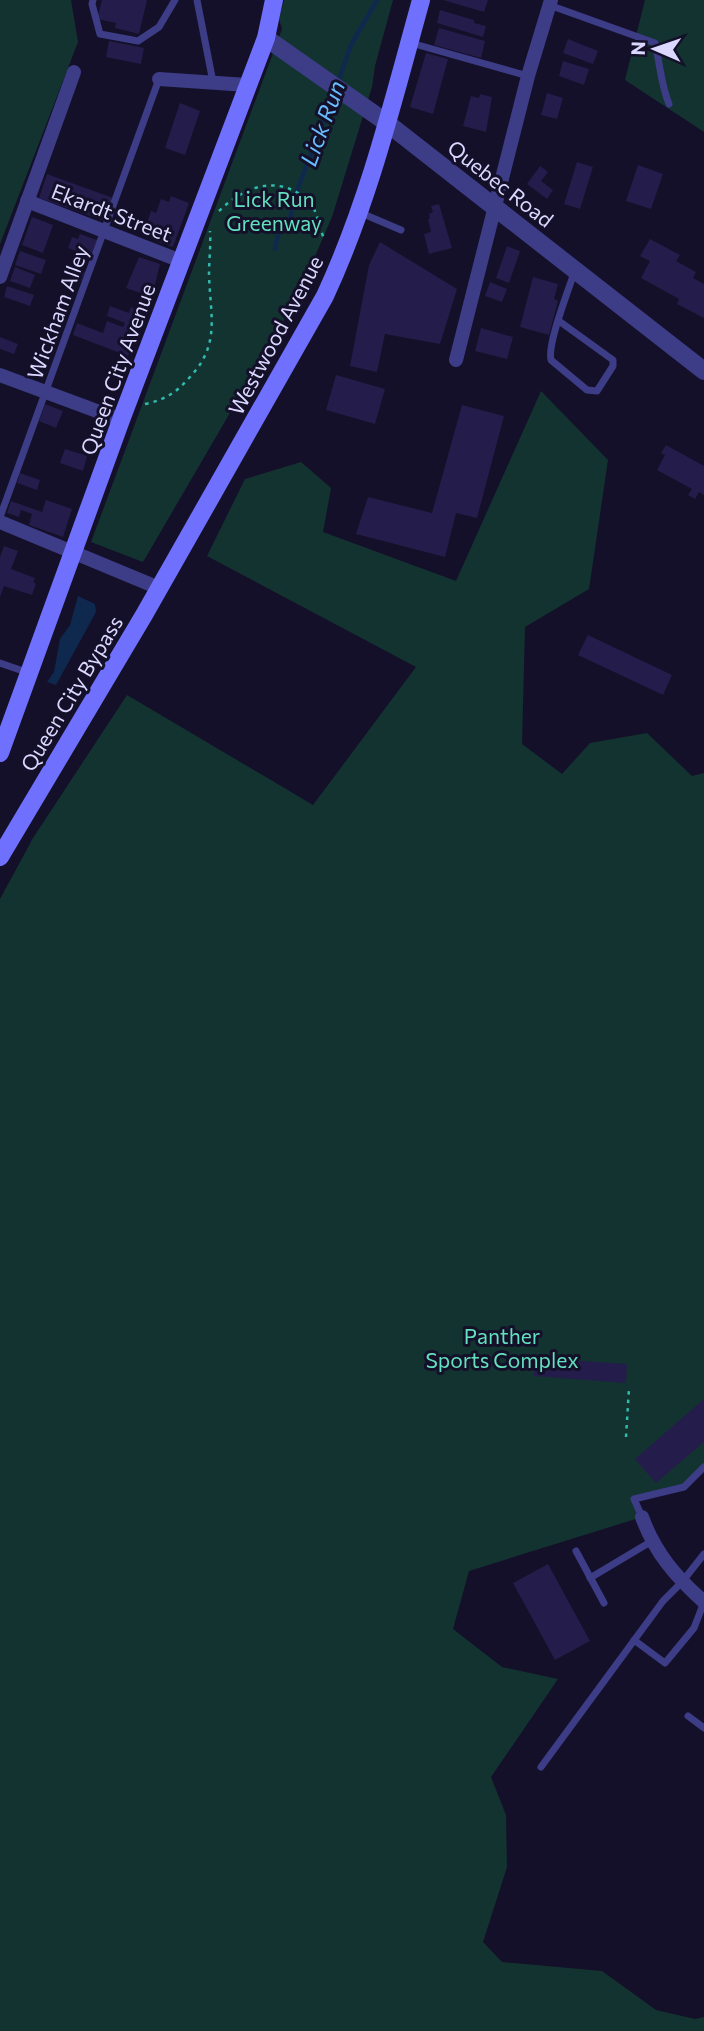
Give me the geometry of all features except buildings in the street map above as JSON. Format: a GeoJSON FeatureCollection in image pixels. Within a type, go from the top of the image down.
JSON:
{"type":"FeatureCollection","features":[{"type":"Feature","properties":{"kind":"main road","name":"Queen City Avenue"},"geometry":{"type":"LineString","coordinates":[[0,753],[121,420],[266,38],[274,0]]}},
{"type":"Feature","properties":{"kind":"main road","name":"Westwood Avenue"},"geometry":{"type":"LineString","coordinates":[[159,588],[325,296],[360,212],[421,0]]}},
{"type":"Feature","properties":{"kind":"main road","name":"Queen City Bypass"},"geometry":{"type":"LineString","coordinates":[[0,857],[159,588]]}},
{"type":"Feature","properties":{"kind":"street"},"geometry":{"type":"LineString","coordinates":[[456,360],[528,76],[550,3]]}},
{"type":"Feature","properties":{"kind":"street","name":"Quebec Road"},"geometry":{"type":"LineString","coordinates":[[266,38],[387,123],[702,364]]}},
{"type":"Feature","properties":{"kind":"street"},"geometry":{"type":"LineString","coordinates":[[0,277],[74,72]]}},
{"type":"Feature","properties":{"kind":"street"},"geometry":{"type":"LineString","coordinates":[[159,79],[247,85]]}},
{"type":"Feature","properties":{"kind":"street","name":"Ekardt Street"},"geometry":{"type":"LineString","coordinates":[[27,201],[181,261]]}},
{"type":"Feature","properties":{"kind":"street"},"geometry":{"type":"LineString","coordinates":[[0,375],[121,420]]}},
{"type":"Feature","properties":{"kind":"street"},"geometry":{"type":"LineString","coordinates":[[0,522],[159,588]]}},
{"type":"Feature","properties":{"kind":"street"},"geometry":{"type":"LineString","coordinates":[[642,1517],[652,1541],[673,1573],[704,1602]]}},
{"type":"Feature","properties":{"kind":"lane"},"geometry":{"type":"LineString","coordinates":[[93,0],[100,34],[138,41],[159,27],[175,0]]}},
{"type":"Feature","properties":{"kind":"lane"},"geometry":{"type":"LineString","coordinates":[[197,0],[213,82]]}},
{"type":"Feature","properties":{"kind":"lane"},"geometry":{"type":"LineString","coordinates":[[550,3],[654,43],[661,68],[662,88],[669,104]]}},
{"type":"Feature","properties":{"kind":"lane"},"geometry":{"type":"LineString","coordinates":[[409,42],[528,76]]}},
{"type":"Feature","properties":{"kind":"lane","name":"Wickham Alley"},"geometry":{"type":"LineString","coordinates":[[0,517],[159,79]]}},
{"type":"Feature","properties":{"kind":"lane"},"geometry":{"type":"LineString","coordinates":[[360,212],[401,230]]}},
{"type":"Feature","properties":{"kind":"lane"},"geometry":{"type":"LineString","coordinates":[[559,321],[612,360],[613,366],[597,390],[587,390],[551,360],[549,353],[575,269]]}},
{"type":"Feature","properties":{"kind":"lane"},"geometry":{"type":"LineString","coordinates":[[0,663],[29,674]]}},
{"type":"Feature","properties":{"kind":"lane"},"geometry":{"type":"LineString","coordinates":[[642,1517],[634,1499],[684,1487],[704,1467]]}},
{"type":"Feature","properties":{"kind":"lane"},"geometry":{"type":"LineString","coordinates":[[590,1578],[652,1541]]}},
{"type":"Feature","properties":{"kind":"lane"},"geometry":{"type":"LineString","coordinates":[[576,1551],[604,1603]]}},
{"type":"Feature","properties":{"kind":"lane"},"geometry":{"type":"LineString","coordinates":[[541,1767],[663,1601],[682,1582],[704,1553]]}},
{"type":"Feature","properties":{"kind":"lane"},"geometry":{"type":"LineString","coordinates":[[634,1640],[666,1662],[694,1628],[704,1602]]}},
{"type":"Feature","properties":{"kind":"lane"},"geometry":{"type":"LineString","coordinates":[[688,1716],[704,1728]]}},
{"type":"Feature","properties":{"kind":"path"},"geometry":{"type":"LineString","coordinates":[[217,212],[232,198],[251,189],[267,184],[279,184],[304,196],[311,204],[324,239]]}},
{"type":"Feature","properties":{"kind":"path"},"geometry":{"type":"LineString","coordinates":[[142,404],[164,400],[182,386],[201,365],[209,349],[213,314],[209,275],[210,230]]}},
{"type":"Feature","properties":{"kind":"path"},"geometry":{"type":"LineString","coordinates":[[626,1437],[629,1388]]}},
{"type":"Feature","properties":{"kind":"green space"},"geometry":{"type":"Polygon","coordinates":[[[0,0],[71,0],[78,42],[0,244],[0,0]]]}},
{"type":"Feature","properties":{"kind":"green space","name":"Lick Run Greenway"},"geometry":{"type":"Polygon","coordinates":[[[284,0],[393,0],[372,87],[332,217],[297,298],[143,562],[91,542],[282,29],[279,19],[284,0]]]}},
{"type":"Feature","properties":{"kind":"green space"},"geometry":{"type":"Polygon","coordinates":[[[645,0],[704,0],[704,132],[625,80],[645,0]]]}},
{"type":"Feature","properties":{"kind":"green space","name":"Panther Sports Complex"},"geometry":{"type":"Polygon","coordinates":[[[541,391],[608,460],[589,589],[525,627],[522,744],[562,774],[590,743],[647,733],[692,776],[704,773],[704,1467],[684,1487],[635,1499],[642,1517],[469,1571],[453,1629],[502,1667],[558,1679],[491,1777],[506,1815],[507,1867],[483,1942],[502,1962],[602,1971],[656,2010],[695,2019],[704,2017],[704,2031],[0,2031],[0,899],[33,838],[127,695],[313,805],[416,667],[207,556],[245,479],[301,462],[331,488],[323,532],[456,581],[541,391]]]}},
{"type":"Feature","properties":{"kind":"water"},"geometry":{"type":"Polygon","coordinates":[[[78,596],[95,604],[96,612],[56,685],[47,682],[54,672],[60,639],[70,625],[78,596]]]}},
{"type":"Feature","properties":{"kind":"waterway","name":"Lick Run"},"geometry":{"type":"LineString","coordinates":[[338,82],[351,45],[377,0]]}},
{"type":"Feature","properties":{"kind":"waterway","name":"Lick Run"},"geometry":{"type":"LineString","coordinates":[[275,249],[278,235],[290,218],[298,188],[335,91]]}}]}
